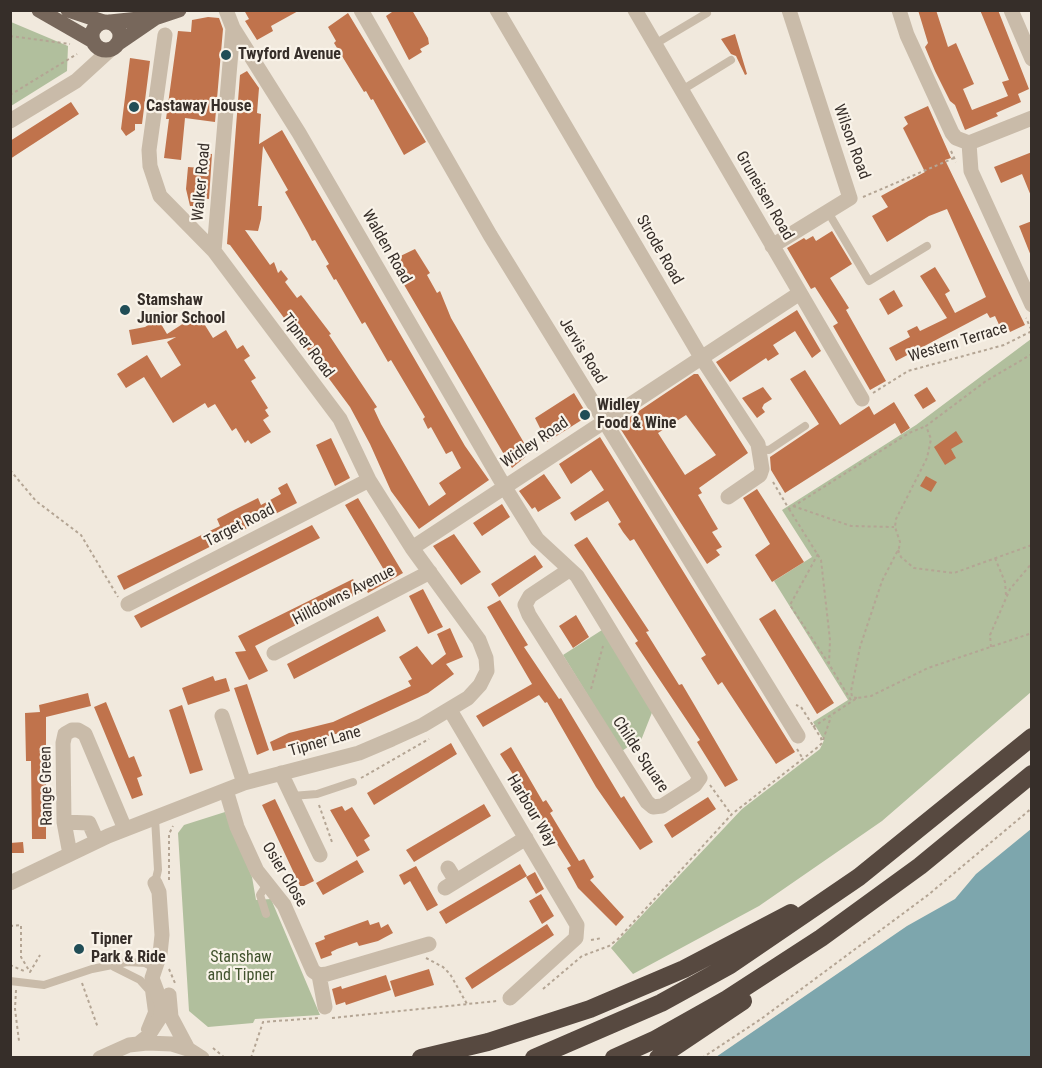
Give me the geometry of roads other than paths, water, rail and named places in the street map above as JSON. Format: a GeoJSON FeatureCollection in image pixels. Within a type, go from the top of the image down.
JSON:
{"type":"FeatureCollection","features":[{"type":"Feature","properties":{"kind":"highway"},"geometry":{"type":"LineString","coordinates":[[534,1058],[661,1003],[730,965],[859,877],[1032,737]]}},
{"type":"Feature","properties":{"kind":"highway"},"geometry":{"type":"LineString","coordinates":[[658,1058],[717,1020],[769,982],[822,938],[920,866],[1032,774]]}},
{"type":"Feature","properties":{"kind":"highway"},"geometry":{"type":"LineString","coordinates":[[421,1058],[536,1028],[626,995],[684,969],[859,877]]}},
{"type":"Feature","properties":{"kind":"highway"},"geometry":{"type":"LineString","coordinates":[[614,1058],[654,1040],[727,999],[822,938]]}},
{"type":"Feature","properties":{"kind":"main road"},"geometry":{"type":"LineString","coordinates":[[39,10],[103,50],[114,46],[158,16]]}},
{"type":"Feature","properties":{"kind":"main road"},"geometry":{"type":"LineString","coordinates":[[68,10],[107,22],[119,31],[114,46]]}},
{"type":"Feature","properties":{"kind":"main road"},"geometry":{"type":"LineString","coordinates":[[94,43],[93,29],[107,22],[158,16],[179,10]]}},
{"type":"Feature","properties":{"kind":"street","name":"Walker Road"},"geometry":{"type":"LineString","coordinates":[[214,251],[233,28],[226,10]]}},
{"type":"Feature","properties":{"kind":"street","name":"Jervis Road"},"geometry":{"type":"LineString","coordinates":[[361,10],[490,235],[798,736]]}},
{"type":"Feature","properties":{"kind":"street","name":"Strode Road"},"geometry":{"type":"LineString","coordinates":[[497,10],[700,357],[758,444],[759,455]]}},
{"type":"Feature","properties":{"kind":"street","name":"Gruneisen Road"},"geometry":{"type":"LineString","coordinates":[[635,10],[862,399]]}},
{"type":"Feature","properties":{"kind":"street","name":"Wilson Road"},"geometry":{"type":"LineString","coordinates":[[772,246],[850,198],[850,192],[807,71],[789,10]]}},
{"type":"Feature","properties":{"kind":"street"},"geometry":{"type":"LineString","coordinates":[[899,10],[907,35],[956,138],[969,143],[1032,118]]}},
{"type":"Feature","properties":{"kind":"street"},"geometry":{"type":"LineString","coordinates":[[1011,10],[1032,59]]}},
{"type":"Feature","properties":{"kind":"street","name":"Walden Road"},"geometry":{"type":"LineString","coordinates":[[233,28],[305,143],[504,486]]}},
{"type":"Feature","properties":{"kind":"street","name":"Tipner Road"},"geometry":{"type":"LineString","coordinates":[[165,35],[149,150],[150,166],[160,196],[214,251],[339,419],[369,480],[412,548],[479,640],[486,658],[487,671]]}},
{"type":"Feature","properties":{"kind":"street"},"geometry":{"type":"LineString","coordinates":[[84,75],[94,43]]}},
{"type":"Feature","properties":{"kind":"street"},"geometry":{"type":"LineString","coordinates":[[10,122],[84,75],[114,46]]}},
{"type":"Feature","properties":{"kind":"street"},"geometry":{"type":"LineString","coordinates":[[969,143],[970,171],[1032,305]]}},
{"type":"Feature","properties":{"kind":"street","name":"Widley Road"},"geometry":{"type":"LineString","coordinates":[[412,548],[800,292]]}},
{"type":"Feature","properties":{"kind":"street"},"geometry":{"type":"LineString","coordinates":[[759,455],[771,480]]}},
{"type":"Feature","properties":{"kind":"street"},"geometry":{"type":"LineString","coordinates":[[728,497],[758,478],[762,469],[759,455]]}},
{"type":"Feature","properties":{"kind":"street","name":"Target Road"},"geometry":{"type":"LineString","coordinates":[[128,604],[369,480]]}},
{"type":"Feature","properties":{"kind":"street"},"geometry":{"type":"LineString","coordinates":[[504,486],[537,539],[569,570]]}},
{"type":"Feature","properties":{"kind":"street","name":"Childe Square"},"geometry":{"type":"LineString","coordinates":[[569,570],[577,576],[700,778],[687,791],[662,806],[653,807],[529,615],[525,604],[530,596],[569,570]]}},
{"type":"Feature","properties":{"kind":"street","name":"Hilldowns Avenue"},"geometry":{"type":"LineString","coordinates":[[274,653],[430,572]]}},
{"type":"Feature","properties":{"kind":"street","name":"Tipner Lane"},"geometry":{"type":"LineString","coordinates":[[10,883],[125,829],[244,783],[359,753],[450,710],[468,698],[480,686],[487,671]]}},
{"type":"Feature","properties":{"kind":"street","name":"Harbour Way"},"geometry":{"type":"LineString","coordinates":[[450,710],[577,925],[578,931],[597,939]]}},
{"type":"Feature","properties":{"kind":"street"},"geometry":{"type":"LineString","coordinates":[[220,726],[244,783]]}},
{"type":"Feature","properties":{"kind":"street","name":"Range Green"},"geometry":{"type":"LineString","coordinates":[[70,854],[64,822],[63,742],[65,734],[78,730],[85,734],[125,829]]}},
{"type":"Feature","properties":{"kind":"street"},"geometry":{"type":"LineString","coordinates":[[281,773],[320,855]]}},
{"type":"Feature","properties":{"kind":"street","name":"Osier Close"},"geometry":{"type":"LineString","coordinates":[[226,790],[237,827],[257,871],[284,904],[313,971],[319,975],[325,1007]]}},
{"type":"Feature","properties":{"kind":"street"},"geometry":{"type":"LineString","coordinates":[[64,822],[89,823],[97,841]]}},
{"type":"Feature","properties":{"kind":"street"},"geometry":{"type":"LineString","coordinates":[[448,868],[451,885],[526,838]]}},
{"type":"Feature","properties":{"kind":"street"},"geometry":{"type":"LineString","coordinates":[[100,1058],[134,1044],[157,1026],[161,1017],[162,1005],[152,978],[156,969],[162,935],[159,892],[155,883]]}},
{"type":"Feature","properties":{"kind":"street"},"geometry":{"type":"LineString","coordinates":[[510,998],[576,938],[578,931]]}},
{"type":"Feature","properties":{"kind":"street"},"geometry":{"type":"LineString","coordinates":[[319,975],[411,944],[429,944]]}},
{"type":"Feature","properties":{"kind":"street"},"geometry":{"type":"LineString","coordinates":[[156,969],[164,980],[171,1017],[188,1049]]}},
{"type":"Feature","properties":{"kind":"street"},"geometry":{"type":"LineString","coordinates":[[134,1044],[172,1044],[206,1052]]}},
{"type":"Feature","properties":{"kind":"lane"},"geometry":{"type":"LineString","coordinates":[[655,44],[707,13]]}},
{"type":"Feature","properties":{"kind":"lane"},"geometry":{"type":"LineString","coordinates":[[682,90],[731,60]]}},
{"type":"Feature","properties":{"kind":"lane"},"geometry":{"type":"LineString","coordinates":[[828,212],[869,280],[927,246]]}},
{"type":"Feature","properties":{"kind":"lane"},"geometry":{"type":"LineString","coordinates":[[759,455],[806,426]]}},
{"type":"Feature","properties":{"kind":"lane"},"geometry":{"type":"LineString","coordinates":[[292,796],[317,794],[353,782]]}},
{"type":"Feature","properties":{"kind":"lane"},"geometry":{"type":"LineString","coordinates":[[155,818],[158,870],[155,883]]}},
{"type":"Feature","properties":{"kind":"lane"},"geometry":{"type":"LineString","coordinates":[[266,914],[260,895],[267,884]]}},
{"type":"Feature","properties":{"kind":"lane"},"geometry":{"type":"LineString","coordinates":[[13,982],[44,985],[92,969],[114,967],[128,962],[146,963],[156,969]]}},
{"type":"Feature","properties":{"kind":"lane"},"geometry":{"type":"LineString","coordinates":[[114,967],[140,980],[149,990],[152,1002],[148,1024],[134,1044]]}},
{"type":"Feature","properties":{"kind":"water"},"geometry":{"type":"Polygon","coordinates":[[[1031,829],[1031,1057],[716,1057],[907,926],[955,899],[976,874],[1031,829]]]}},
{"type":"Feature","properties":{"kind":"place","name":"Twyford Avenue"},"geometry":{"type":"Point","coordinates":[226,55]}},
{"type":"Feature","properties":{"kind":"place","name":"Castaway House"},"geometry":{"type":"Point","coordinates":[134,107]}},
{"type":"Feature","properties":{"kind":"place","name":"Stamshaw Junior School"},"geometry":{"type":"Point","coordinates":[125,310]}},
{"type":"Feature","properties":{"kind":"place","name":"Widley Food & Wine"},"geometry":{"type":"Point","coordinates":[585,415]}},
{"type":"Feature","properties":{"kind":"place","name":"Tipner Park & Ride"},"geometry":{"type":"Point","coordinates":[79,949]}},
{"type":"Feature","properties":{"kind":"park label","name":"Stanshaw and Tipner"},"geometry":{"type":"Point","coordinates":[241,967]}}]}
